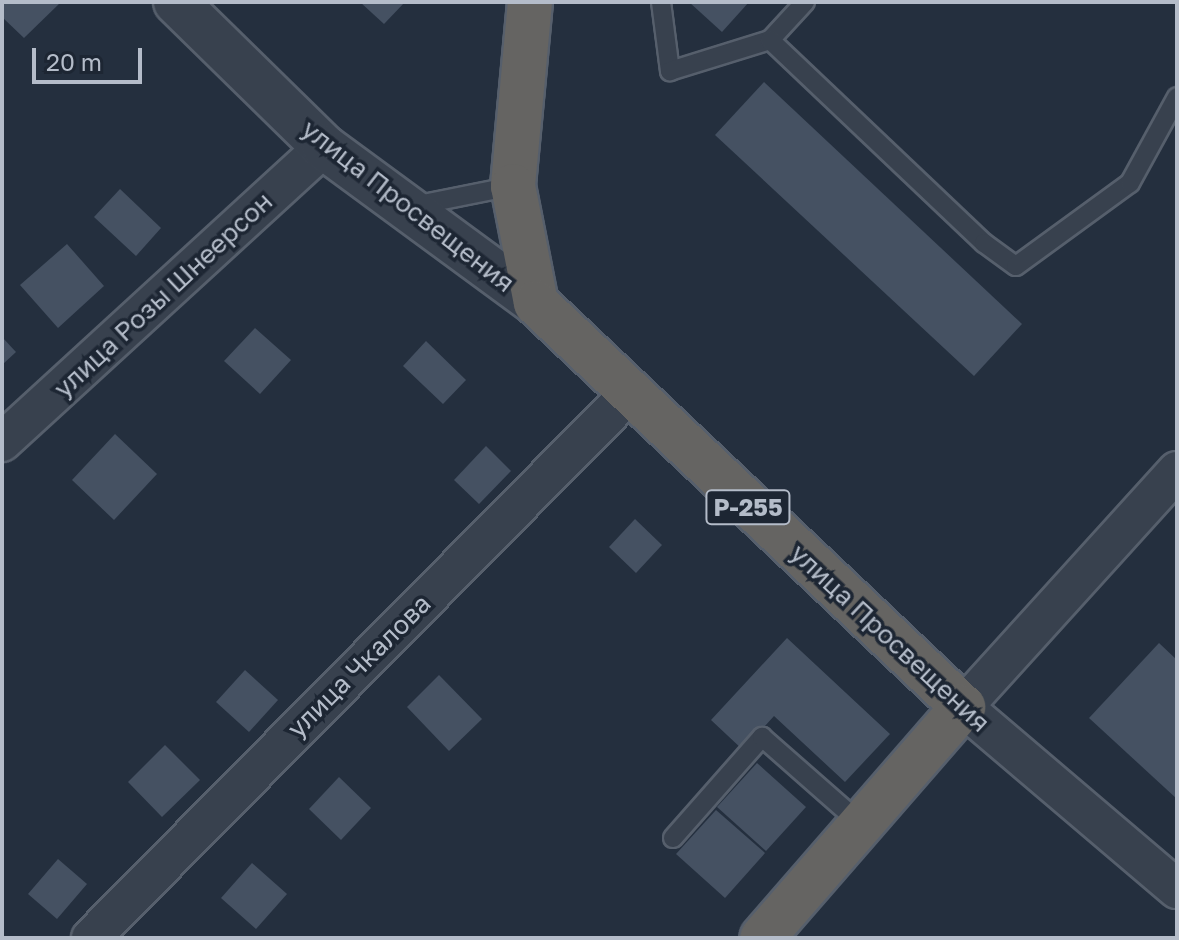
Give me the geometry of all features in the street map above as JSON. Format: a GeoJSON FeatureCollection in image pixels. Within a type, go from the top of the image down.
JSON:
{"type":"FeatureCollection","features":[{"type":"Feature","properties":{"kind":"highway"},"geometry":{"type":"LineString","coordinates":[[530,2],[513,186],[536,303]]}},
{"type":"Feature","properties":{"kind":"highway","name":"улица Просвещения"},"geometry":{"type":"LineString","coordinates":[[536,303],[628,395],[963,707]]}},
{"type":"Feature","properties":{"kind":"highway"},"geometry":{"type":"LineString","coordinates":[[762,938],[963,707]]}},
{"type":"Feature","properties":{"kind":"street","name":"улица Просвещения"},"geometry":{"type":"LineString","coordinates":[[176,2],[324,147],[536,303]]}},
{"type":"Feature","properties":{"kind":"street","name":"улица Розы Шнеерсон"},"geometry":{"type":"LineString","coordinates":[[2,442],[324,147]]}},
{"type":"Feature","properties":{"kind":"street","name":"улица Чкалова"},"geometry":{"type":"LineString","coordinates":[[91,938],[628,395]]}},
{"type":"Feature","properties":{"kind":"street"},"geometry":{"type":"LineString","coordinates":[[963,707],[1177,471]]}},
{"type":"Feature","properties":{"kind":"street","name":"улица Просвещения"},"geometry":{"type":"LineString","coordinates":[[963,707],[1177,889]]}},
{"type":"Feature","properties":{"kind":"lane"},"geometry":{"type":"LineString","coordinates":[[661,2],[670,71],[770,40],[805,2]]}},
{"type":"Feature","properties":{"kind":"lane"},"geometry":{"type":"LineString","coordinates":[[770,40],[984,243],[1016,266],[1130,183],[1177,97]]}},
{"type":"Feature","properties":{"kind":"lane"},"geometry":{"type":"LineString","coordinates":[[406,208],[513,186]]}},
{"type":"Feature","properties":{"kind":"lane"},"geometry":{"type":"LineString","coordinates":[[673,838],[762,737],[861,824]]}},
{"type":"Feature","properties":{"kind":"building"},"geometry":{"type":"Polygon","coordinates":[[[2,2],[61,2],[24,38],[2,17],[2,2]]]}},
{"type":"Feature","properties":{"kind":"building"},"geometry":{"type":"Polygon","coordinates":[[[360,2],[405,2],[384,24],[360,2]]]}},
{"type":"Feature","properties":{"kind":"building"},"geometry":{"type":"Polygon","coordinates":[[[689,2],[749,2],[722,32],[689,2]]]}},
{"type":"Feature","properties":{"kind":"building"},"geometry":{"type":"Polygon","coordinates":[[[764,82],[1022,324],[974,376],[715,135],[764,82]]]}},
{"type":"Feature","properties":{"kind":"building"},"geometry":{"type":"Polygon","coordinates":[[[120,189],[161,228],[136,256],[94,217],[120,189]]]}},
{"type":"Feature","properties":{"kind":"building"},"geometry":{"type":"Polygon","coordinates":[[[67,244],[104,286],[58,328],[20,285],[67,244]]]}},
{"type":"Feature","properties":{"kind":"building"},"geometry":{"type":"Polygon","coordinates":[[[255,328],[291,360],[260,394],[224,361],[255,328]]]}},
{"type":"Feature","properties":{"kind":"building"},"geometry":{"type":"Polygon","coordinates":[[[2,337],[16,352],[2,365],[2,337]]]}},
{"type":"Feature","properties":{"kind":"building"},"geometry":{"type":"Polygon","coordinates":[[[426,341],[466,380],[443,404],[403,366],[426,341]]]}},
{"type":"Feature","properties":{"kind":"building"},"geometry":{"type":"Polygon","coordinates":[[[115,434],[157,474],[114,520],[72,480],[115,434]]]}},
{"type":"Feature","properties":{"kind":"building"},"geometry":{"type":"Polygon","coordinates":[[[486,446],[511,471],[479,504],[454,480],[486,446]]]}},
{"type":"Feature","properties":{"kind":"building"},"geometry":{"type":"Polygon","coordinates":[[[635,519],[662,545],[636,573],[609,547],[635,519]]]}},
{"type":"Feature","properties":{"kind":"building"},"geometry":{"type":"Polygon","coordinates":[[[787,638],[890,734],[845,782],[774,716],[743,750],[711,720],[787,638]]]}},
{"type":"Feature","properties":{"kind":"building"},"geometry":{"type":"Polygon","coordinates":[[[1159,643],[1177,660],[1177,799],[1089,718],[1159,643]]]}},
{"type":"Feature","properties":{"kind":"building"},"geometry":{"type":"Polygon","coordinates":[[[245,670],[278,700],[249,732],[216,702],[245,670]]]}},
{"type":"Feature","properties":{"kind":"building"},"geometry":{"type":"Polygon","coordinates":[[[439,675],[482,719],[449,751],[407,707],[439,675]]]}},
{"type":"Feature","properties":{"kind":"building"},"geometry":{"type":"Polygon","coordinates":[[[165,745],[200,780],[162,817],[128,782],[165,745]]]}},
{"type":"Feature","properties":{"kind":"building"},"geometry":{"type":"Polygon","coordinates":[[[757,763],[806,807],[766,851],[717,807],[757,763]]]}},
{"type":"Feature","properties":{"kind":"building"},"geometry":{"type":"Polygon","coordinates":[[[339,777],[371,808],[341,840],[309,809],[339,777]]]}},
{"type":"Feature","properties":{"kind":"building"},"geometry":{"type":"Polygon","coordinates":[[[716,810],[765,853],[725,898],[676,854],[716,810]]]}},
{"type":"Feature","properties":{"kind":"building"},"geometry":{"type":"Polygon","coordinates":[[[58,859],[87,884],[57,919],[28,894],[58,859]]]}},
{"type":"Feature","properties":{"kind":"building"},"geometry":{"type":"Polygon","coordinates":[[[252,863],[287,894],[256,929],[221,898],[252,863]]]}}]}
